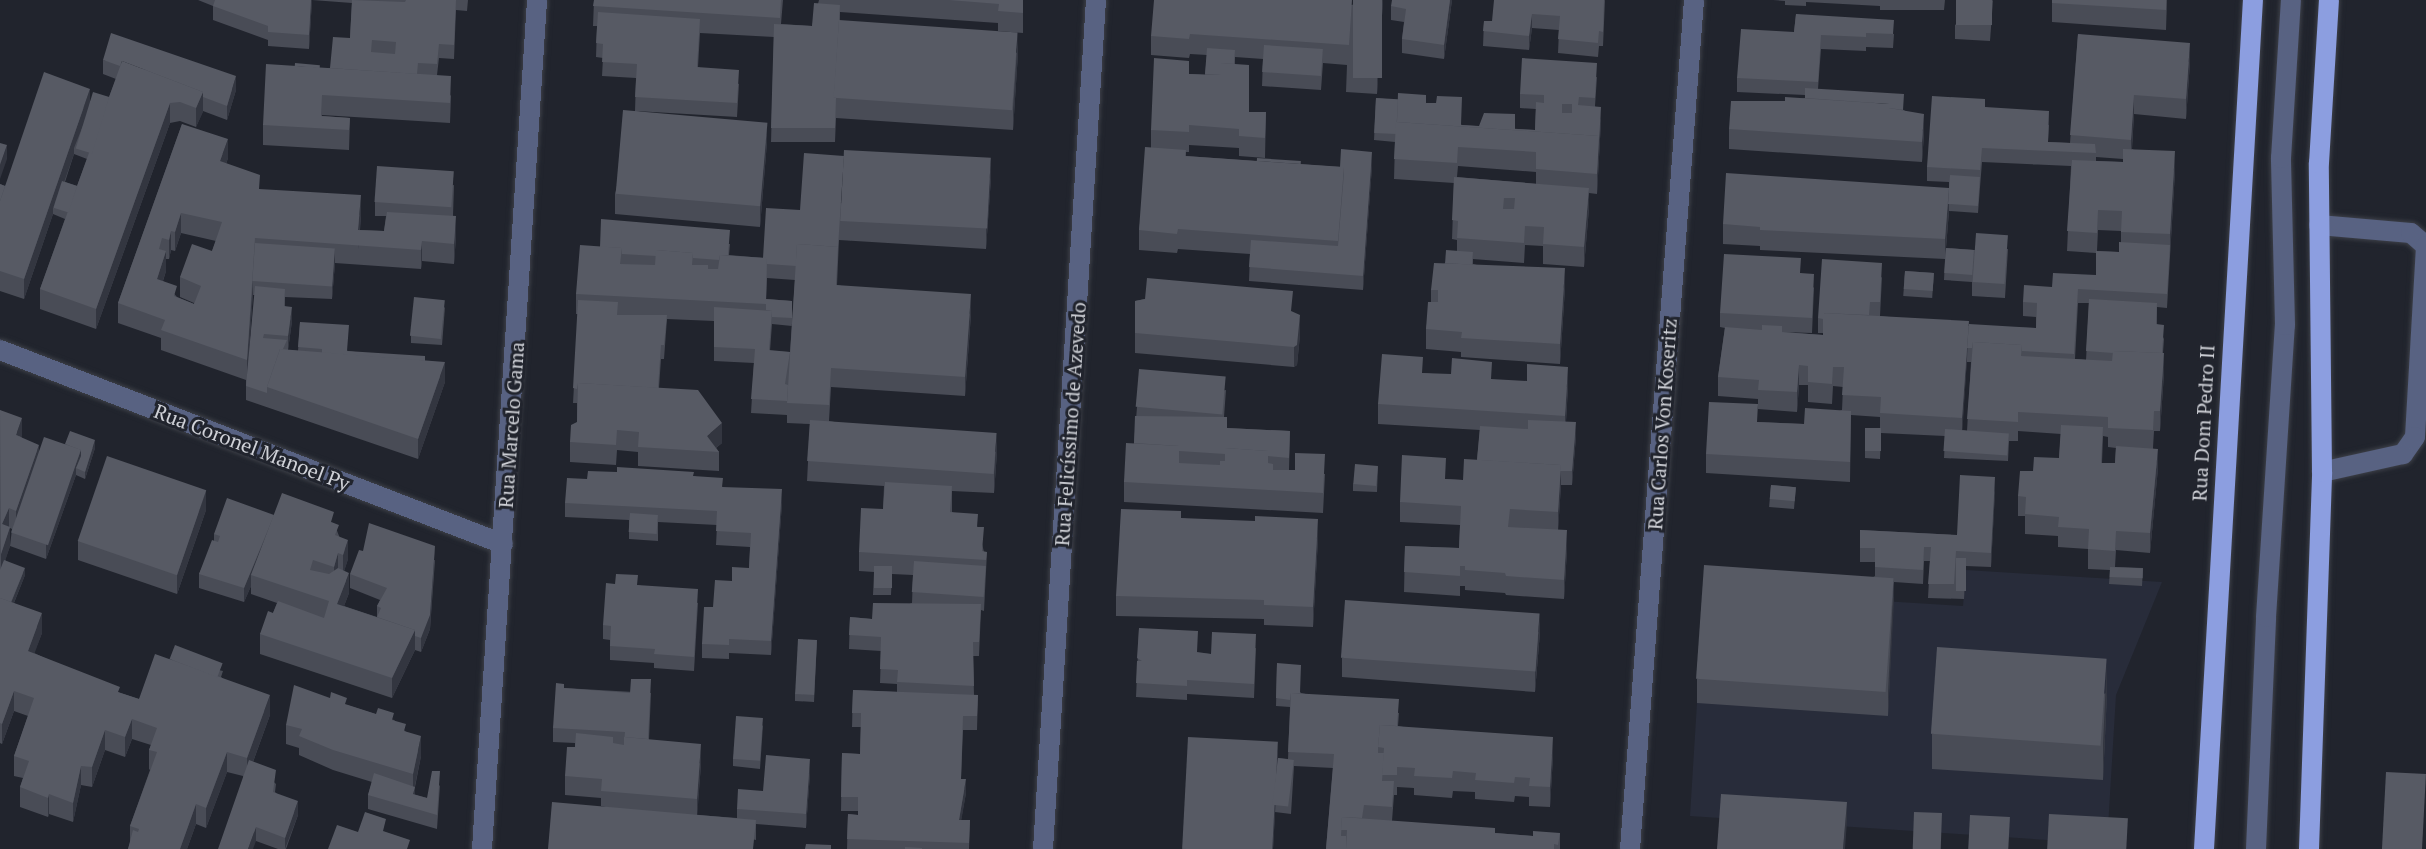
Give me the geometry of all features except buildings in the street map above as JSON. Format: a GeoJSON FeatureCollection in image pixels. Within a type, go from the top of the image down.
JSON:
{"type":"FeatureCollection","features":[{"type":"Feature","properties":{"kind":"main road","name":"Rua Dom Pedro II"},"geometry":{"type":"LineString","coordinates":[[2204,849],[2253,0]]}},
{"type":"Feature","properties":{"kind":"main road"},"geometry":{"type":"LineString","coordinates":[[2309,849],[2322,472],[2319,163],[2329,0]]}},
{"type":"Feature","properties":{"kind":"street","name":"Rua Marcelo Gama"},"geometry":{"type":"LineString","coordinates":[[482,849],[537,0]]}},
{"type":"Feature","properties":{"kind":"street","name":"Rua Felicíssimo de Azevedo"},"geometry":{"type":"LineString","coordinates":[[1043,849],[1096,0]]}},
{"type":"Feature","properties":{"kind":"street","name":"Rua Carlos Von Koseritz"},"geometry":{"type":"LineString","coordinates":[[1630,849],[1694,0]]}},
{"type":"Feature","properties":{"kind":"street"},"geometry":{"type":"LineString","coordinates":[[2256,849],[2266,617],[2285,325],[2281,158],[2291,0]]}},
{"type":"Feature","properties":{"kind":"street"},"geometry":{"type":"LineString","coordinates":[[2319,225],[2411,233],[2426,246],[2415,437],[2403,454],[2322,472]]}},
{"type":"Feature","properties":{"kind":"street","name":"Rua Coronel Manoel Py"},"geometry":{"type":"LineString","coordinates":[[0,350],[503,544]]}},
{"type":"Feature","properties":{"kind":"shaded area"},"geometry":{"type":"Polygon","coordinates":[[[1966,570],[2162,582],[2116,695],[2107,844],[1690,816],[1704,590],[1963,606],[1966,570]]]}}]}
